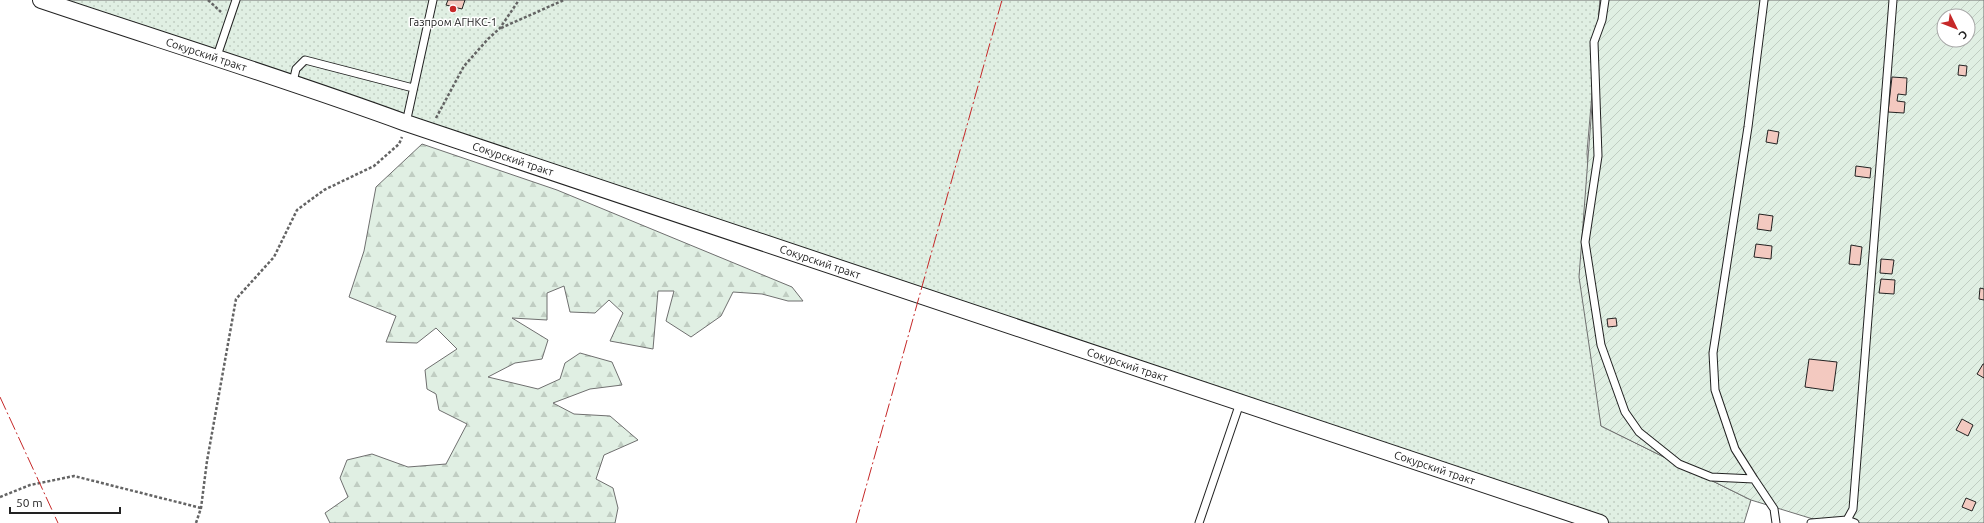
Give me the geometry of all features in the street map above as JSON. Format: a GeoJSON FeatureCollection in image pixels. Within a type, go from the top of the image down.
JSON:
{"type":"FeatureCollection","features":[{"type":"Feature","properties":{"kind":"street","name":"Сокурский тракт"},"geometry":{"type":"LineString","coordinates":[[41,0],[216,59],[293,82],[406,123],[1600,523]]}},
{"type":"Feature","properties":{"kind":"lane"},"geometry":{"type":"LineString","coordinates":[[216,59],[236,0]]}},
{"type":"Feature","properties":{"kind":"lane"},"geometry":{"type":"LineString","coordinates":[[406,123],[433,0]]}},
{"type":"Feature","properties":{"kind":"lane"},"geometry":{"type":"LineString","coordinates":[[1605,0],[1602,20],[1594,42],[1598,156],[1584,242],[1601,345],[1625,412],[1639,432],[1679,464],[1711,478],[1754,479]]}},
{"type":"Feature","properties":{"kind":"lane"},"geometry":{"type":"LineString","coordinates":[[1764,0],[1748,127],[1713,353],[1715,390],[1735,449],[1774,509],[1776,523]]}},
{"type":"Feature","properties":{"kind":"lane"},"geometry":{"type":"LineString","coordinates":[[1847,520],[1853,509],[1893,0]]}},
{"type":"Feature","properties":{"kind":"lane"},"geometry":{"type":"LineString","coordinates":[[293,82],[296,69],[305,60],[413,88]]}},
{"type":"Feature","properties":{"kind":"lane"},"geometry":{"type":"LineString","coordinates":[[1199,523],[1240,403]]}},
{"type":"Feature","properties":{"kind":"lane"},"geometry":{"type":"LineString","coordinates":[[1811,523],[1847,520],[1855,523]]}},
{"type":"Feature","properties":{"kind":"path"},"geometry":{"type":"LineString","coordinates":[[208,0],[229,20]]}},
{"type":"Feature","properties":{"kind":"path"},"geometry":{"type":"LineString","coordinates":[[428,130],[464,66],[500,28],[519,0]]}},
{"type":"Feature","properties":{"kind":"path"},"geometry":{"type":"LineString","coordinates":[[500,28],[564,0]]}},
{"type":"Feature","properties":{"kind":"path"},"geometry":{"type":"LineString","coordinates":[[196,523],[200,508],[236,299],[274,257],[297,210],[324,190],[374,166],[400,144],[406,123]]}},
{"type":"Feature","properties":{"kind":"path"},"geometry":{"type":"LineString","coordinates":[[0,497],[30,485],[74,476],[200,508]]}},
{"type":"Feature","properties":{"kind":"green space"},"geometry":{"type":"Polygon","coordinates":[[[41,0],[1600,0],[1587,152],[1601,426],[1751,500],[1744,523],[1600,523],[41,0]]]}},
{"type":"Feature","properties":{"kind":"green space"},"geometry":{"type":"Polygon","coordinates":[[[1600,0],[1984,0],[1984,523],[1826,523],[1751,500],[1601,426],[1579,277],[1600,0]]]}},
{"type":"Feature","properties":{"kind":"green space"},"geometry":{"type":"Polygon","coordinates":[[[422,144],[557,190],[792,287],[803,301],[788,301],[762,294],[733,292],[721,316],[691,337],[666,321],[674,291],[658,291],[653,349],[610,341],[623,313],[609,300],[595,313],[570,312],[564,286],[547,293],[547,320],[512,318],[548,340],[542,359],[515,363],[488,377],[538,389],[560,379],[565,363],[580,353],[612,362],[622,385],[590,389],[553,403],[574,414],[610,416],[638,440],[604,455],[596,479],[613,488],[618,508],[615,523],[330,523],[325,513],[348,497],[340,478],[347,460],[372,454],[408,467],[446,464],[467,424],[439,410],[436,394],[427,389],[425,370],[457,349],[436,328],[417,343],[386,342],[396,316],[349,297],[364,251],[376,187],[422,144]]]}},
{"type":"Feature","properties":{"kind":"building"},"geometry":{"type":"Polygon","coordinates":[[[448,0],[465,0],[462,9],[446,5],[448,0]]]}},
{"type":"Feature","properties":{"kind":"building"},"geometry":{"type":"Polygon","coordinates":[[[1959,65],[1967,66],[1966,76],[1958,75],[1959,65]]]}},
{"type":"Feature","properties":{"kind":"building"},"geometry":{"type":"Polygon","coordinates":[[[1892,77],[1907,78],[1906,95],[1898,94],[1897,101],[1905,102],[1904,113],[1888,112],[1892,77]]]}},
{"type":"Feature","properties":{"kind":"building"},"geometry":{"type":"Polygon","coordinates":[[[1768,130],[1779,132],[1777,144],[1766,142],[1768,130]]]}},
{"type":"Feature","properties":{"kind":"building"},"geometry":{"type":"Polygon","coordinates":[[[1856,166],[1871,168],[1870,178],[1855,176],[1856,166]]]}},
{"type":"Feature","properties":{"kind":"building"},"geometry":{"type":"Polygon","coordinates":[[[1759,214],[1773,216],[1771,231],[1757,229],[1759,214]]]}},
{"type":"Feature","properties":{"kind":"building"},"geometry":{"type":"Polygon","coordinates":[[[1756,244],[1772,246],[1771,259],[1754,257],[1756,244]]]}},
{"type":"Feature","properties":{"kind":"building"},"geometry":{"type":"Polygon","coordinates":[[[1851,245],[1862,247],[1860,265],[1849,264],[1851,245]]]}},
{"type":"Feature","properties":{"kind":"building"},"geometry":{"type":"Polygon","coordinates":[[[1881,259],[1894,260],[1892,274],[1880,273],[1881,259]]]}},
{"type":"Feature","properties":{"kind":"building"},"geometry":{"type":"Polygon","coordinates":[[[1881,279],[1895,280],[1894,294],[1879,293],[1881,279]]]}},
{"type":"Feature","properties":{"kind":"building"},"geometry":{"type":"Polygon","coordinates":[[[1980,288],[1984,289],[1984,300],[1979,299],[1980,288]]]}},
{"type":"Feature","properties":{"kind":"building"},"geometry":{"type":"Polygon","coordinates":[[[1616,318],[1617,326],[1608,327],[1607,319],[1616,318]]]}},
{"type":"Feature","properties":{"kind":"building"},"geometry":{"type":"Polygon","coordinates":[[[1809,359],[1837,362],[1833,391],[1805,387],[1809,359]]]}},
{"type":"Feature","properties":{"kind":"building"},"geometry":{"type":"Polygon","coordinates":[[[1984,364],[1984,378],[1977,374],[1984,364]]]}},
{"type":"Feature","properties":{"kind":"building"},"geometry":{"type":"Polygon","coordinates":[[[1962,419],[1973,425],[1968,436],[1956,430],[1962,419]]]}},
{"type":"Feature","properties":{"kind":"building"},"geometry":{"type":"Polygon","coordinates":[[[1966,498],[1976,502],[1972,511],[1962,507],[1966,498]]]}},
{"type":"Feature","properties":{"kind":"power"},"geometry":{"type":"LineString","coordinates":[[856,523],[1002,0]]}},
{"type":"Feature","properties":{"kind":"power"},"geometry":{"type":"LineString","coordinates":[[0,397],[58,523]]}},
{"type":"Feature","properties":{"kind":"place","name":"Газпром АГНКС-1"},"geometry":{"type":"Point","coordinates":[453,9]}}]}
